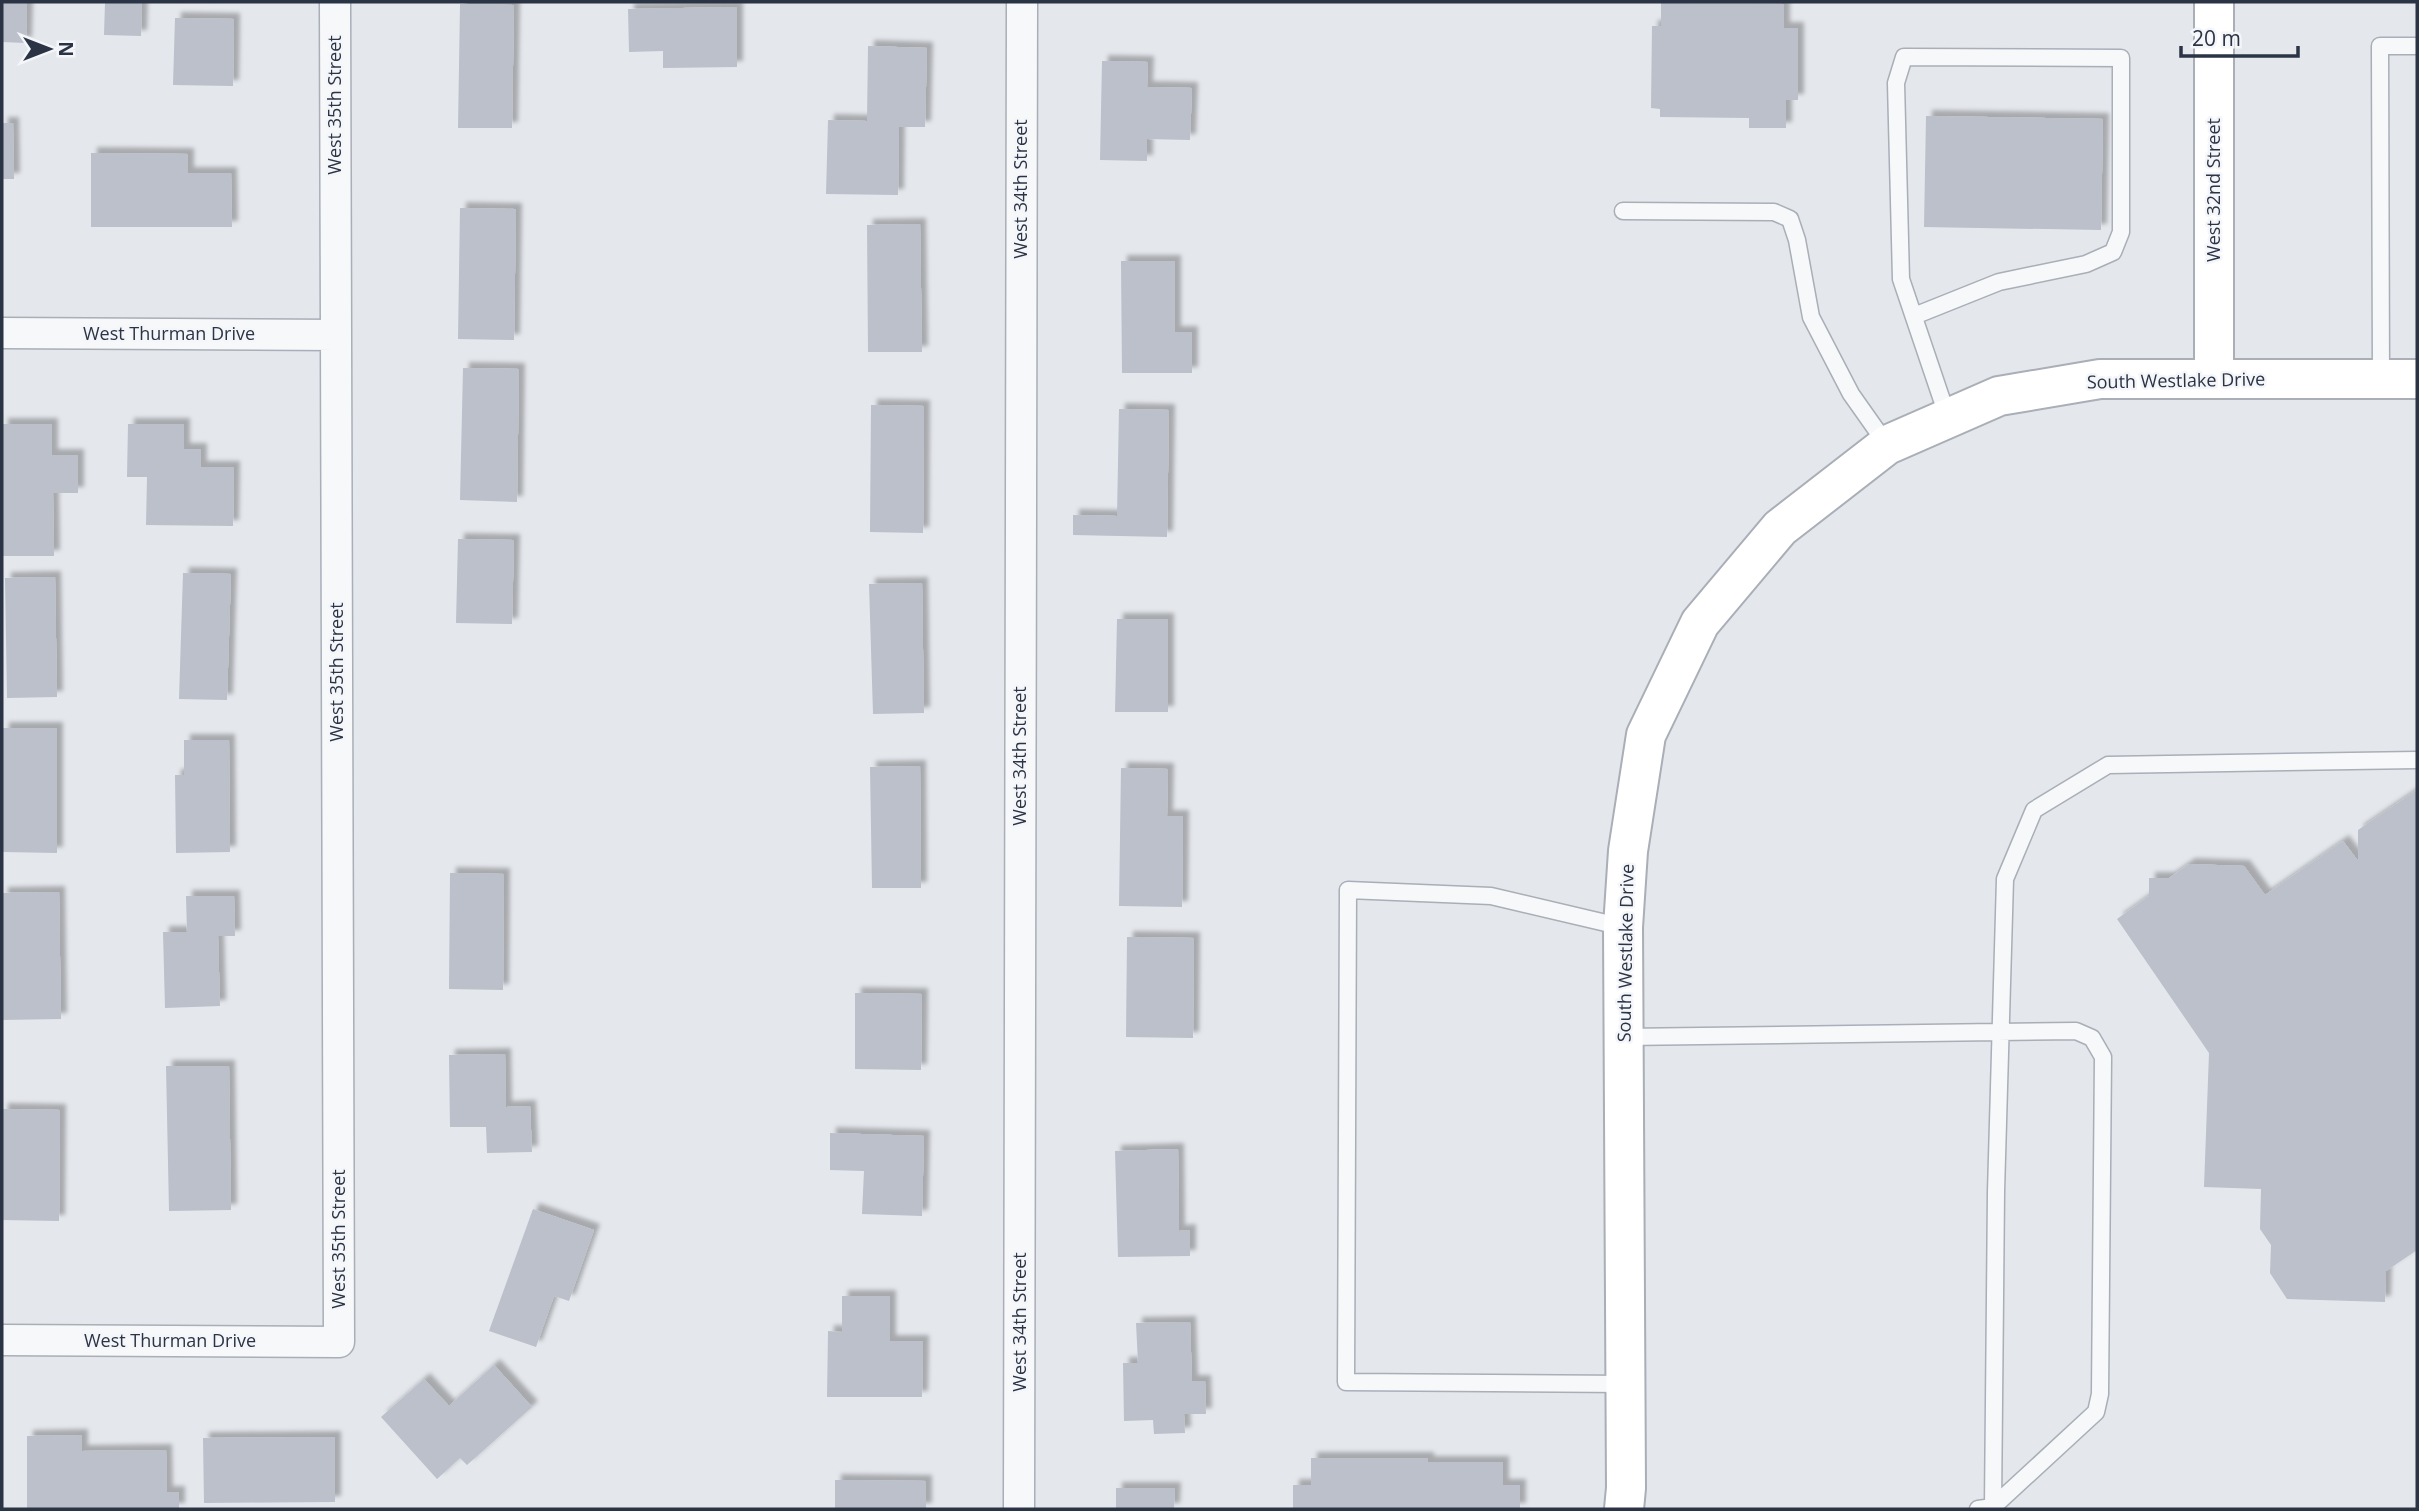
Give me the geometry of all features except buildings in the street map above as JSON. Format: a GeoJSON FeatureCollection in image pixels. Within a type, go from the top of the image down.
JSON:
{"type":"FeatureCollection","features":[{"type":"Feature","properties":{"kind":"street","name":"West 35th Street"},"geometry":{"type":"LineString","coordinates":[[335,2],[339,1342]]}},
{"type":"Feature","properties":{"kind":"street","name":"West 34th Street"},"geometry":{"type":"LineString","coordinates":[[1019,1509],[1022,2]]}},
{"type":"Feature","properties":{"kind":"street","name":"West 32nd Street"},"geometry":{"type":"LineString","coordinates":[[2214,2],[2214,379]]}},
{"type":"Feature","properties":{"kind":"street","name":"West Thurman Drive"},"geometry":{"type":"LineString","coordinates":[[2,333],[336,335]]}},
{"type":"Feature","properties":{"kind":"street","name":"South Westlake Drive"},"geometry":{"type":"LineString","coordinates":[[1624,1509],[1626,1384],[1623,927],[1628,851],[1646,735],[1700,623],[1780,528],[1886,445],[1999,396],[2100,379],[2399,379]]}},
{"type":"Feature","properties":{"kind":"street","name":"West Thurman Drive"},"geometry":{"type":"LineString","coordinates":[[2,1340],[339,1342]]}},
{"type":"Feature","properties":{"kind":"lane"},"geometry":{"type":"LineString","coordinates":[[2399,379],[2380,46],[2417,46]]}},
{"type":"Feature","properties":{"kind":"lane"},"geometry":{"type":"LineString","coordinates":[[1914,316],[1999,282],[2086,264],[2113,252],[2121,232],[2121,58],[1904,57],[1896,83],[1901,279],[1948,418]]}},
{"type":"Feature","properties":{"kind":"lane"},"geometry":{"type":"LineString","coordinates":[[1623,211],[1774,212],[1790,219],[1797,240],[1811,317],[1851,394],[1886,445]]}},
{"type":"Feature","properties":{"kind":"lane"},"geometry":{"type":"LineString","coordinates":[[1986,1508],[2005,879],[2034,810],[2108,765],[2417,760]]}},
{"type":"Feature","properties":{"kind":"lane"},"geometry":{"type":"LineString","coordinates":[[1623,927],[1491,896],[1348,890],[1346,1382],[1626,1384]]}},
{"type":"Feature","properties":{"kind":"lane"},"geometry":{"type":"LineString","coordinates":[[1624,1037],[2076,1031],[2092,1038],[2102,1058],[2100,1394],[2096,1412],[1986,1508]]}}]}
